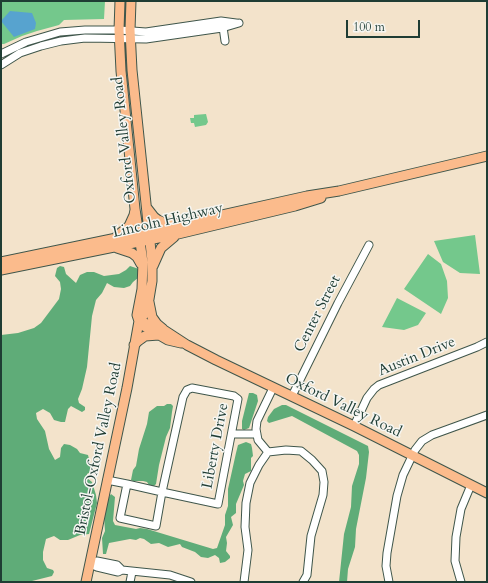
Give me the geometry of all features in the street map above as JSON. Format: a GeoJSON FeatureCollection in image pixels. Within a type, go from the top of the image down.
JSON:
{"type":"FeatureCollection","features":[{"type":"Feature","properties":{"kind":"main road","name":"Oxford Valley Road"},"geometry":{"type":"LineString","coordinates":[[120,1],[119,34],[135,208],[144,237]]}},
{"type":"Feature","properties":{"kind":"main road","name":"Oxford Valley Road"},"geometry":{"type":"LineString","coordinates":[[131,1],[130,34],[133,86],[146,205],[144,237],[149,299],[143,316],[139,321]]}},
{"type":"Feature","properties":{"kind":"main road","name":"Lincoln Highway"},"geometry":{"type":"LineString","coordinates":[[144,237],[183,224],[306,196],[339,191],[487,156]]}},
{"type":"Feature","properties":{"kind":"main road","name":"Lincoln Highway"},"geometry":{"type":"LineString","coordinates":[[1,262],[144,237],[178,234],[308,202],[339,191]]}},
{"type":"Feature","properties":{"kind":"main road"},"geometry":{"type":"LineString","coordinates":[[146,205],[150,213],[158,220],[168,223],[183,224]]}},
{"type":"Feature","properties":{"kind":"main road"},"geometry":{"type":"LineString","coordinates":[[135,208],[134,215],[128,226],[113,243],[128,250],[137,257],[147,271],[161,248],[178,234]]}},
{"type":"Feature","properties":{"kind":"main road","name":"Lincoln Highway"},"geometry":{"type":"LineString","coordinates":[[1,270],[113,243]]}},
{"type":"Feature","properties":{"kind":"main road","name":"Oxford Valley Road"},"geometry":{"type":"LineString","coordinates":[[147,271],[137,315],[139,321],[162,332],[168,340],[187,345],[354,426],[487,494]]}},
{"type":"Feature","properties":{"kind":"main road"},"geometry":{"type":"LineString","coordinates":[[134,346],[138,340],[145,336],[162,332],[152,317],[149,299]]}},
{"type":"Feature","properties":{"kind":"main road","name":"Bristol-Oxford Valley Road"},"geometry":{"type":"LineString","coordinates":[[86,582],[139,321]]}},
{"type":"Feature","properties":{"kind":"street"},"geometry":{"type":"LineString","coordinates":[[1,54],[26,42],[54,34],[80,30],[130,34],[221,21],[239,23],[223,28],[146,38],[130,34]]}},
{"type":"Feature","properties":{"kind":"street"},"geometry":{"type":"LineString","coordinates":[[223,28],[225,42]]}},
{"type":"Feature","properties":{"kind":"street"},"geometry":{"type":"LineString","coordinates":[[1,65],[20,54],[54,42],[119,34]]}},
{"type":"Feature","properties":{"kind":"street","name":"Center Street"},"geometry":{"type":"LineString","coordinates":[[292,396],[338,302],[369,244]]}},
{"type":"Feature","properties":{"kind":"street","name":"Austin Drive"},"geometry":{"type":"LineString","coordinates":[[354,426],[367,398],[379,385],[487,342]]}},
{"type":"Feature","properties":{"kind":"street","name":"Liberty Drive"},"geometry":{"type":"LineString","coordinates":[[107,480],[127,484],[162,492],[218,504],[238,399],[234,396],[192,388],[187,390],[183,397],[162,492]]}},
{"type":"Feature","properties":{"kind":"street"},"geometry":{"type":"LineString","coordinates":[[268,452],[258,440],[256,429],[257,421],[273,388]]}},
{"type":"Feature","properties":{"kind":"street"},"geometry":{"type":"LineString","coordinates":[[389,582],[386,566],[387,553],[397,496],[403,475],[412,455],[420,444],[427,438],[487,415]]}},
{"type":"Feature","properties":{"kind":"street"},"geometry":{"type":"LineString","coordinates":[[232,434],[257,434]]}},
{"type":"Feature","properties":{"kind":"street"},"geometry":{"type":"LineString","coordinates":[[244,582],[248,550],[245,527],[246,503],[250,484],[259,465],[268,452],[286,450],[300,451],[312,460],[322,472],[324,482],[324,495],[311,536],[307,575],[303,582]]}},
{"type":"Feature","properties":{"kind":"street"},"geometry":{"type":"LineString","coordinates":[[127,484],[120,518],[156,526],[162,492]]}},
{"type":"Feature","properties":{"kind":"street"},"geometry":{"type":"LineString","coordinates":[[461,582],[455,561],[456,537],[461,508],[471,485]]}},
{"type":"Feature","properties":{"kind":"street"},"geometry":{"type":"LineString","coordinates":[[90,564],[97,561],[117,565],[122,570],[170,575],[191,582]]}},
{"type":"Feature","properties":{"kind":"street"},"geometry":{"type":"LineString","coordinates":[[130,582],[132,572]]}},
{"type":"Feature","properties":{"kind":"green space"},"geometry":{"type":"Polygon","coordinates":[[[1,1],[105,1],[104,19],[64,20],[59,25],[1,44],[1,1]]]}},
{"type":"Feature","properties":{"kind":"green space"},"geometry":{"type":"Polygon","coordinates":[[[206,114],[208,122],[206,125],[195,127],[194,123],[191,123],[190,118],[194,118],[194,115],[206,114]]]}},
{"type":"Feature","properties":{"kind":"green space"},"geometry":{"type":"Polygon","coordinates":[[[475,235],[480,274],[460,273],[443,262],[434,241],[475,235]]]}},
{"type":"Feature","properties":{"kind":"green space"},"geometry":{"type":"Polygon","coordinates":[[[428,254],[441,264],[447,281],[448,298],[441,314],[404,289],[428,254]]]}},
{"type":"Feature","properties":{"kind":"green space"},"geometry":{"type":"Polygon","coordinates":[[[60,266],[64,267],[66,274],[76,283],[80,275],[87,272],[94,272],[104,276],[119,274],[130,266],[139,269],[139,277],[130,286],[124,288],[114,287],[107,283],[102,293],[96,300],[92,316],[87,367],[78,399],[79,403],[85,407],[85,410],[82,412],[71,406],[68,409],[65,422],[54,420],[50,413],[43,409],[36,413],[37,419],[45,431],[49,449],[55,460],[60,457],[61,448],[64,444],[70,445],[77,449],[80,453],[88,455],[92,471],[87,474],[87,478],[92,482],[97,503],[89,534],[80,535],[68,540],[60,540],[54,536],[46,539],[43,560],[47,568],[53,570],[54,572],[52,576],[28,582],[1,582],[1,335],[18,333],[34,328],[41,323],[59,299],[61,289],[60,282],[55,276],[57,268],[60,266]]]}},
{"type":"Feature","properties":{"kind":"green space"},"geometry":{"type":"Polygon","coordinates":[[[397,298],[426,313],[418,325],[404,330],[382,327],[397,298]]]}},
{"type":"Feature","properties":{"kind":"green space"},"geometry":{"type":"Polygon","coordinates":[[[249,393],[257,395],[258,401],[249,428],[244,430],[242,429],[242,421],[249,393]]]}},
{"type":"Feature","properties":{"kind":"green space"},"geometry":{"type":"Polygon","coordinates":[[[171,404],[173,406],[170,428],[166,437],[159,465],[156,484],[154,486],[143,481],[133,481],[131,480],[133,470],[136,466],[149,412],[157,406],[164,406],[171,404]]]}},
{"type":"Feature","properties":{"kind":"green space"},"geometry":{"type":"Polygon","coordinates":[[[282,405],[286,405],[368,446],[369,452],[366,478],[356,529],[355,547],[348,569],[347,582],[339,582],[344,534],[351,507],[352,486],[359,464],[359,455],[357,451],[292,416],[269,423],[267,421],[268,417],[274,409],[282,405]]]}},
{"type":"Feature","properties":{"kind":"green space"},"geometry":{"type":"Polygon","coordinates":[[[246,442],[251,444],[252,448],[253,456],[251,458],[251,471],[245,474],[243,481],[244,485],[236,504],[236,513],[231,517],[233,525],[226,537],[226,551],[230,558],[225,562],[220,563],[219,558],[215,555],[208,558],[201,557],[195,552],[182,547],[180,544],[168,547],[159,543],[151,544],[140,538],[136,540],[130,539],[109,543],[106,554],[103,554],[102,538],[105,531],[104,516],[111,494],[115,497],[113,521],[115,525],[136,529],[147,529],[213,549],[217,548],[225,525],[225,515],[228,506],[228,489],[238,445],[246,442]]]}},
{"type":"Feature","properties":{"kind":"water"},"geometry":{"type":"Polygon","coordinates":[[[10,11],[32,13],[36,23],[35,29],[14,37],[1,21],[10,11]]]}}]}
